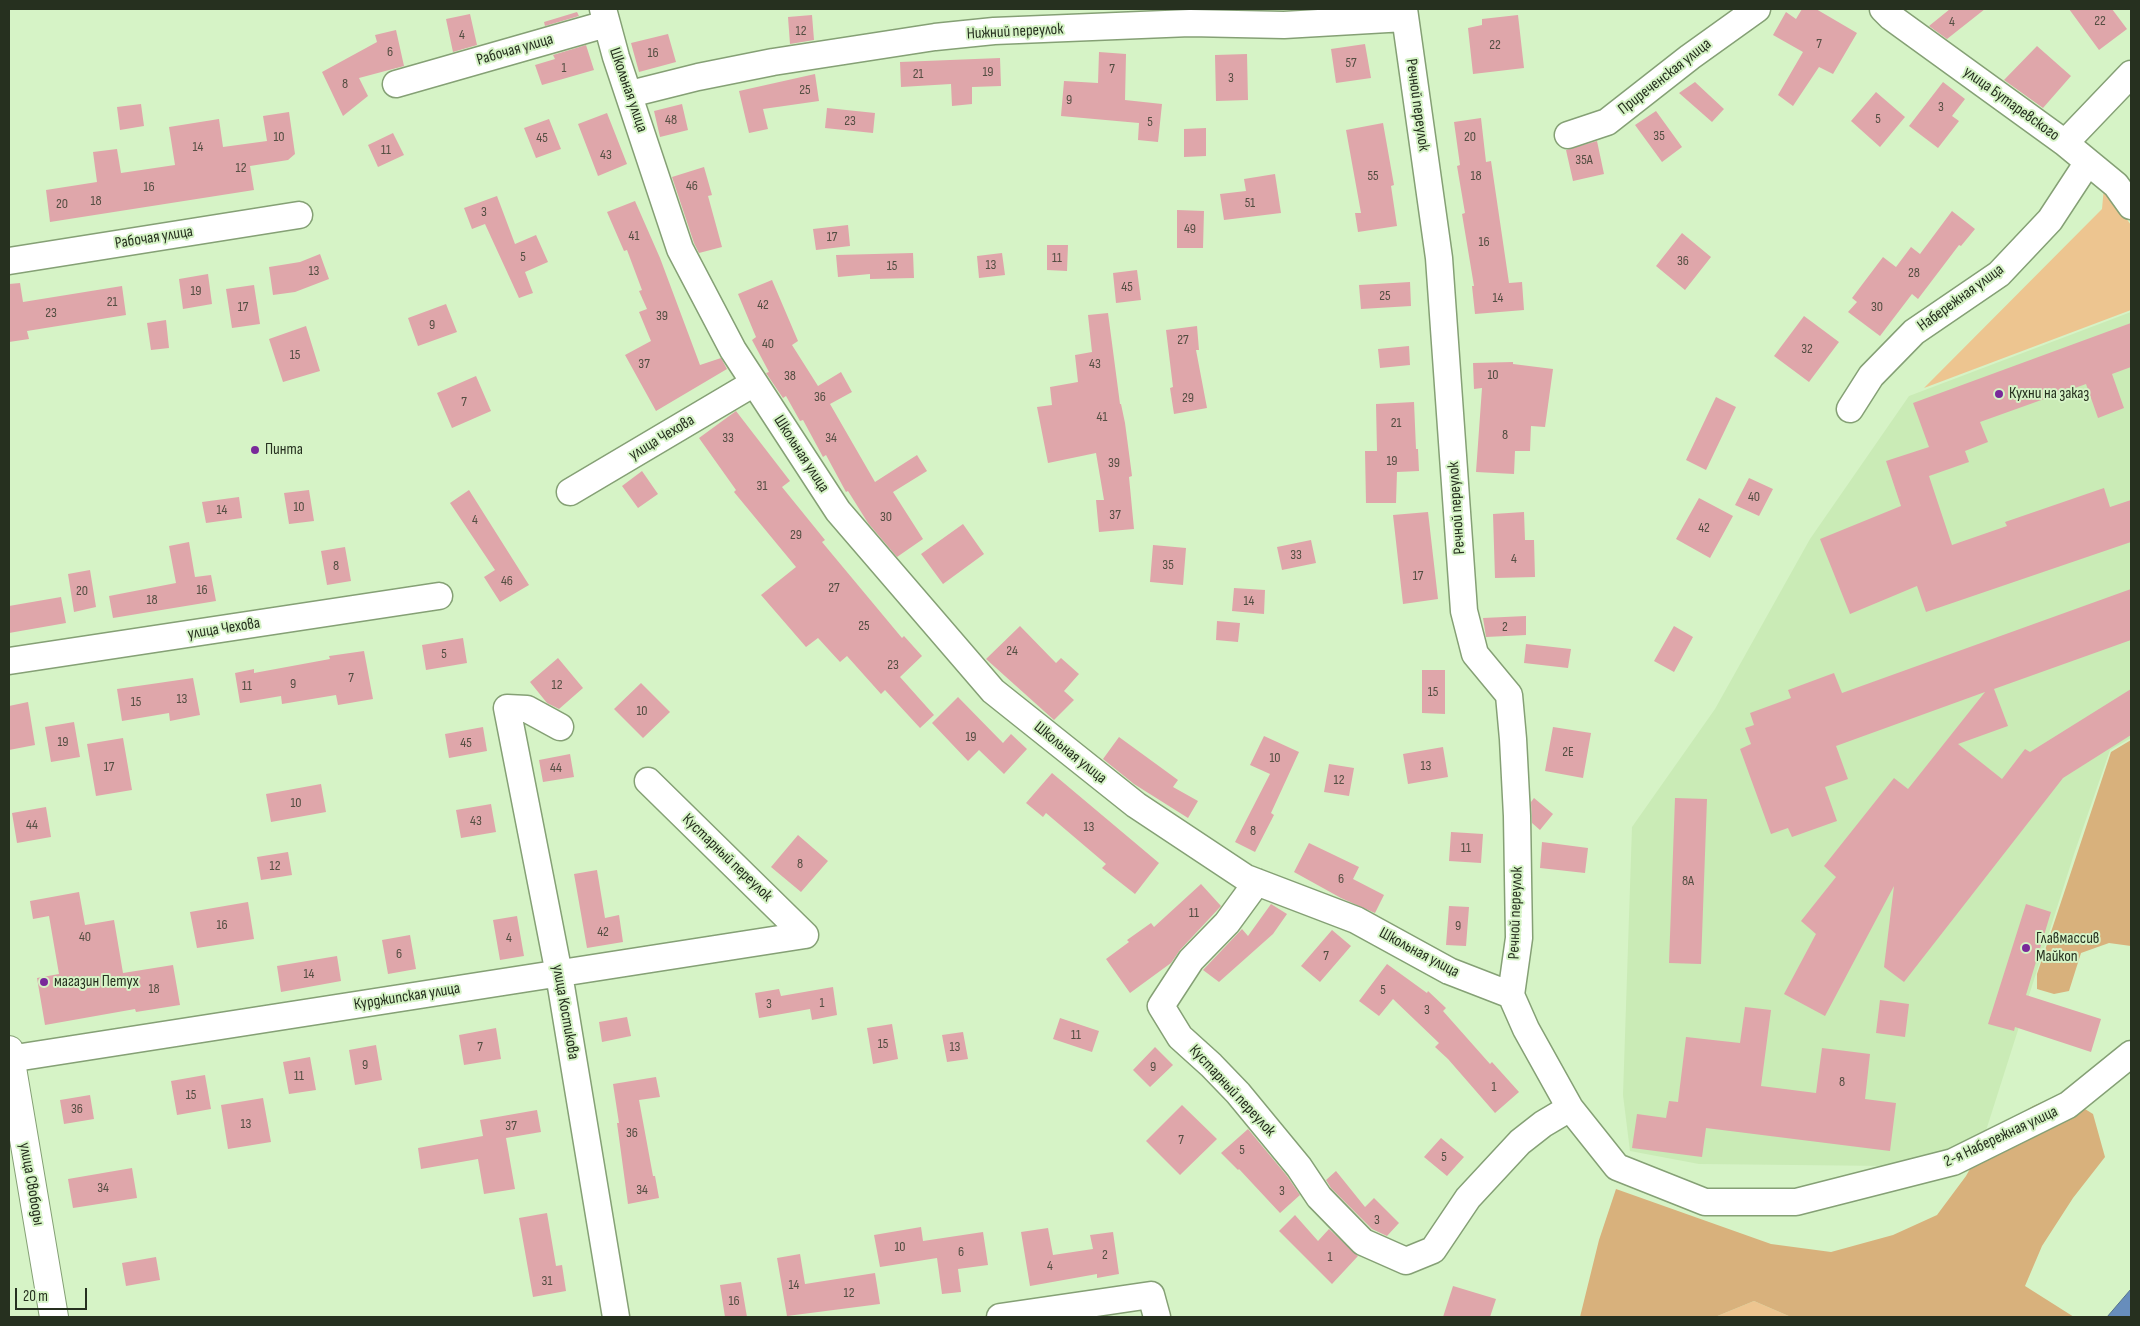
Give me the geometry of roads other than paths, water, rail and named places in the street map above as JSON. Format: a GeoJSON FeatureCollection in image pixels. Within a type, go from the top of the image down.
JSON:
{"type":"FeatureCollection","features":[{"type":"Feature","properties":{"kind":"street","name":"Приреченская улица"},"geometry":{"type":"LineString","coordinates":[[1568,135],[1607,122],[1690,57],[1757,9]]}},
{"type":"Feature","properties":{"kind":"street","name":"улица Бутаревского"},"geometry":{"type":"LineString","coordinates":[[1883,9],[1891,17],[2065,143],[2116,185],[2131,206]]}},
{"type":"Feature","properties":{"kind":"street","name":"Нижний переулок"},"geometry":{"type":"LineString","coordinates":[[630,94],[698,77],[774,62],[935,37],[994,31],[1190,22],[1284,25],[1404,13]]}},
{"type":"Feature","properties":{"kind":"street","name":"Речной переулок"},"geometry":{"type":"LineString","coordinates":[[1404,13],[1438,258],[1464,611],[1475,654],[1509,695],[1514,738],[1519,938],[1511,995]]}},
{"type":"Feature","properties":{"kind":"street","name":"Школьная улица"},"geometry":{"type":"LineString","coordinates":[[604,16],[680,249],[732,350],[838,512],[993,691],[1136,805],[1246,878],[1356,920],[1449,971],[1511,995]]}},
{"type":"Feature","properties":{"kind":"street","name":"Рабочая улица"},"geometry":{"type":"LineString","coordinates":[[396,84],[604,16]]}},
{"type":"Feature","properties":{"kind":"street"},"geometry":{"type":"LineString","coordinates":[[2065,143],[2131,74]]}},
{"type":"Feature","properties":{"kind":"street","name":"Набережная улица"},"geometry":{"type":"LineString","coordinates":[[1850,409],[1871,376],[1914,332],[1999,274],[2050,220],[2088,162]]}},
{"type":"Feature","properties":{"kind":"street","name":"Рабочая улица"},"geometry":{"type":"LineString","coordinates":[[9,261],[299,215]]}},
{"type":"Feature","properties":{"kind":"street","name":"улица Чехова"},"geometry":{"type":"LineString","coordinates":[[570,492],[754,383]]}},
{"type":"Feature","properties":{"kind":"street","name":"улица Чехова"},"geometry":{"type":"LineString","coordinates":[[9,661],[438,596]]}},
{"type":"Feature","properties":{"kind":"street","name":"улица Костикова"},"geometry":{"type":"LineString","coordinates":[[560,727],[526,709],[506,708],[559,974],[616,1317]]}},
{"type":"Feature","properties":{"kind":"street","name":"Кустарный переулок"},"geometry":{"type":"LineString","coordinates":[[648,781],[805,935]]}},
{"type":"Feature","properties":{"kind":"street","name":"Кустарный переулок"},"geometry":{"type":"LineString","coordinates":[[1257,882],[1226,923],[1191,960],[1161,1006],[1180,1037],[1238,1093],[1299,1167],[1319,1197],[1363,1242],[1406,1261],[1434,1250],[1468,1198],[1520,1142],[1543,1124],[1570,1108]]}},
{"type":"Feature","properties":{"kind":"street","name":"Курджипская улица"},"geometry":{"type":"LineString","coordinates":[[9,1056],[559,974],[805,935]]}},
{"type":"Feature","properties":{"kind":"street"},"geometry":{"type":"LineString","coordinates":[[1511,995],[1526,1029],[1570,1108]]}},
{"type":"Feature","properties":{"kind":"street","name":"2-я Набережная улица"},"geometry":{"type":"LineString","coordinates":[[1570,1108],[1617,1167],[1704,1202],[1796,1202],[1953,1162],[2068,1106],[2131,1054]]}},
{"type":"Feature","properties":{"kind":"street","name":"улица Свободы"},"geometry":{"type":"LineString","coordinates":[[9,1056],[54,1317]]}},
{"type":"Feature","properties":{"kind":"street"},"geometry":{"type":"LineString","coordinates":[[1000,1317],[1154,1306]]}},
{"type":"Feature","properties":{"kind":"water"},"geometry":{"type":"Polygon","coordinates":[[[2131,1289],[2131,1317],[2107,1317],[2131,1289]]]}},
{"type":"Feature","properties":{"kind":"place","name":"Кухни на заказ"},"geometry":{"type":"Point","coordinates":[1999,394]}},
{"type":"Feature","properties":{"kind":"place","name":"Пинта"},"geometry":{"type":"Point","coordinates":[255,450]}},
{"type":"Feature","properties":{"kind":"place","name":"Главмассив Майкоп"},"geometry":{"type":"Point","coordinates":[2026,948]}},
{"type":"Feature","properties":{"kind":"place","name":"магазин Петух"},"geometry":{"type":"Point","coordinates":[44,982]}}]}
